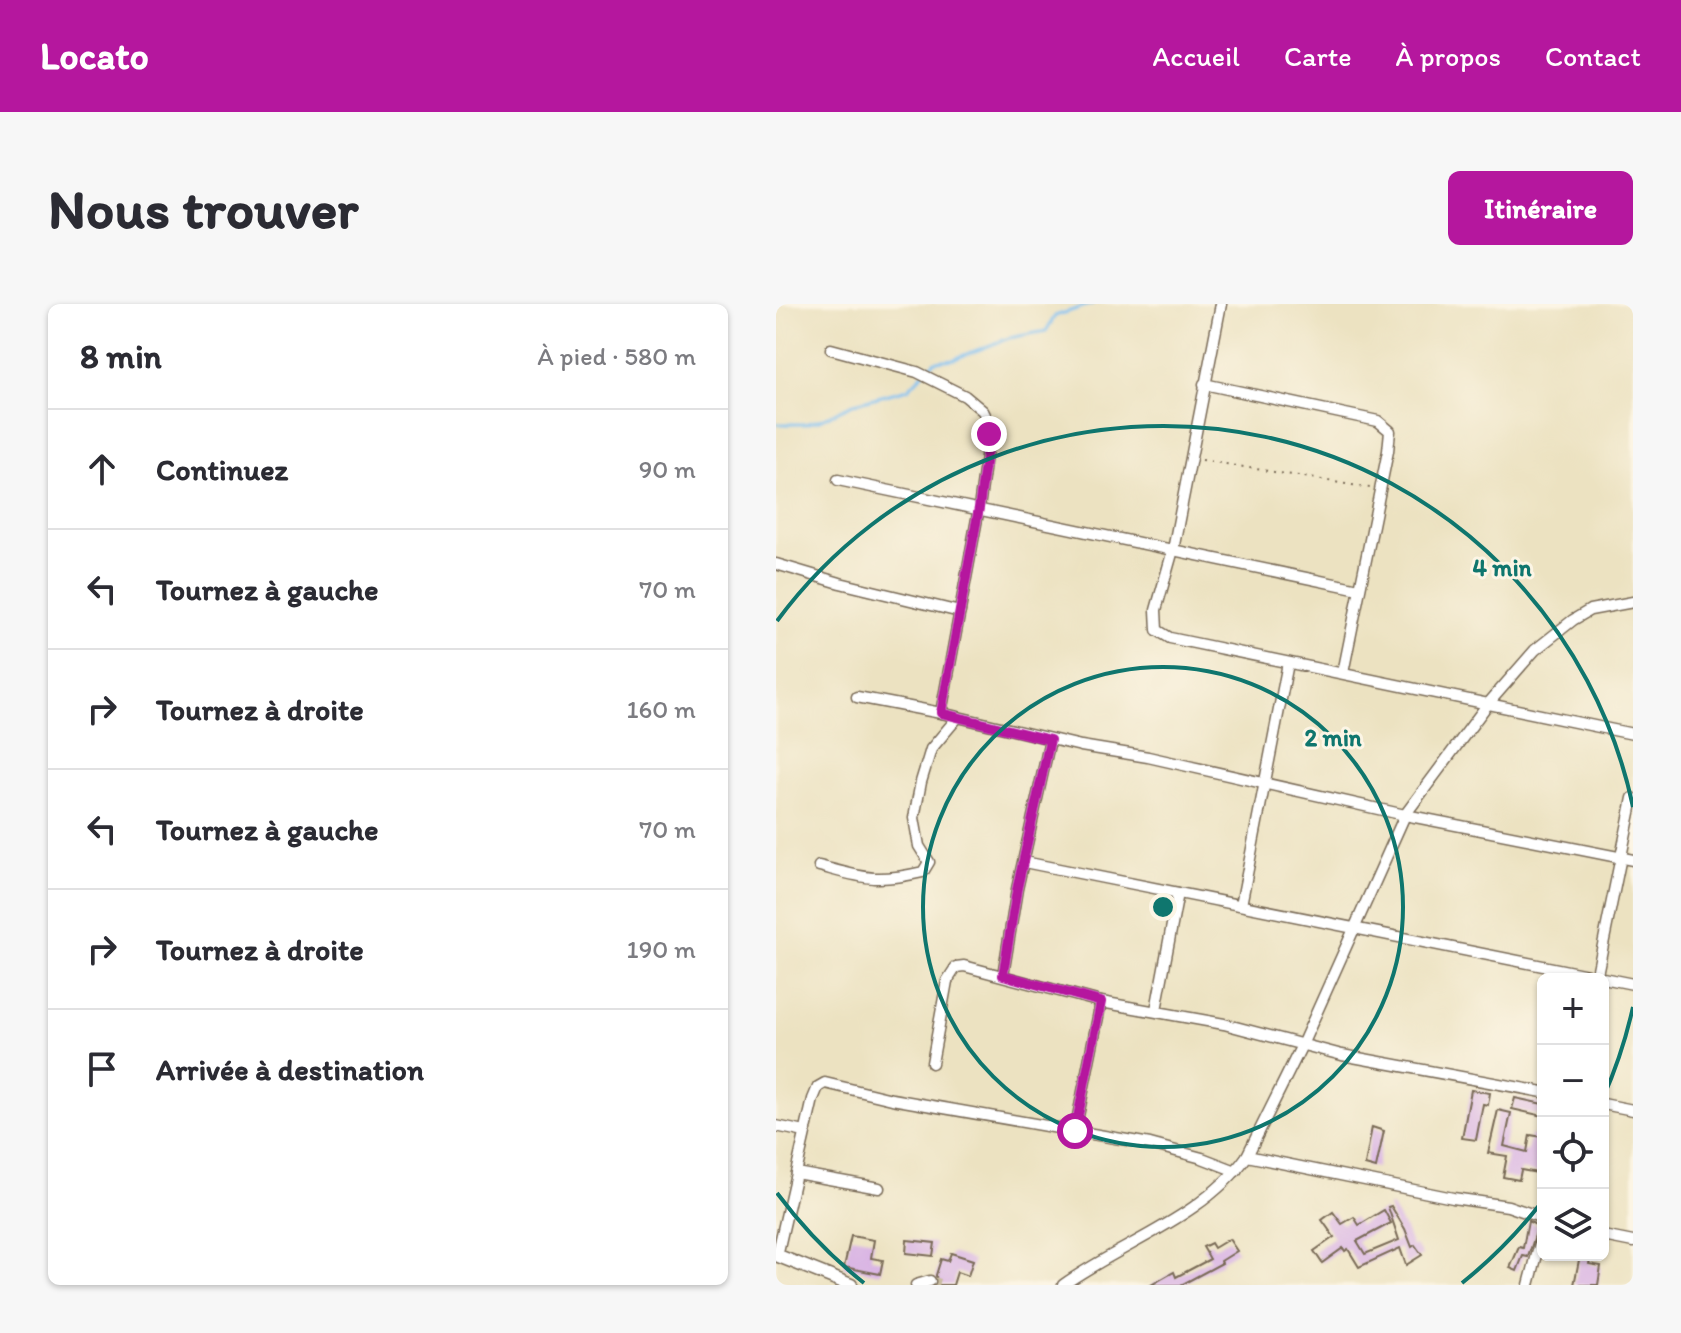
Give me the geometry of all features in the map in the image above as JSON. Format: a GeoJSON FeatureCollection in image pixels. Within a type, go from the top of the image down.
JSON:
{"type":"FeatureCollection","features":[{"type":"Feature","properties":{"kind":"main road"},"geometry":{"type":"LineString","coordinates":[[776,1255],[851,1285]]}},
{"type":"Feature","properties":{"kind":"street"},"geometry":{"type":"LineString","coordinates":[[1221,304],[1173,550],[1156,610],[1157,630],[1170,638],[1633,734]]}},
{"type":"Feature","properties":{"kind":"street"},"geometry":{"type":"LineString","coordinates":[[831,349],[917,372],[957,391],[983,411],[989,434],[979,508],[941,713]]}},
{"type":"Feature","properties":{"kind":"street"},"geometry":{"type":"LineString","coordinates":[[1204,384],[1383,423],[1391,435],[1343,673]]}},
{"type":"Feature","properties":{"kind":"street"},"geometry":{"type":"LineString","coordinates":[[838,480],[1359,589]]}},
{"type":"Feature","properties":{"kind":"street"},"geometry":{"type":"LineString","coordinates":[[776,564],[830,581],[960,612]]}},
{"type":"Feature","properties":{"kind":"street"},"geometry":{"type":"LineString","coordinates":[[1063,1285],[1187,1211],[1236,1171],[1247,1156],[1302,1045],[1405,815],[1487,705],[1535,650],[1573,620],[1603,606],[1633,602]]}},
{"type":"Feature","properties":{"kind":"street"},"geometry":{"type":"LineString","coordinates":[[1241,905],[1288,663]]}},
{"type":"Feature","properties":{"kind":"street"},"geometry":{"type":"LineString","coordinates":[[857,697],[941,713],[1050,740],[1148,757],[1405,815],[1633,860]]}},
{"type":"Feature","properties":{"kind":"street"},"geometry":{"type":"LineString","coordinates":[[819,866],[870,879],[892,879],[923,872],[929,862],[919,846],[914,818],[921,782],[931,749],[958,717]]}},
{"type":"Feature","properties":{"kind":"street"},"geometry":{"type":"LineString","coordinates":[[1003,975],[1050,740]]}},
{"type":"Feature","properties":{"kind":"street"},"geometry":{"type":"LineString","coordinates":[[1598,973],[1633,798]]}},
{"type":"Feature","properties":{"kind":"street"},"geometry":{"type":"LineString","coordinates":[[1024,862],[1573,973]]}},
{"type":"Feature","properties":{"kind":"street"},"geometry":{"type":"LineString","coordinates":[[1156,1010],[1178,893]]}},
{"type":"Feature","properties":{"kind":"street"},"geometry":{"type":"LineString","coordinates":[[932,1063],[947,981],[951,971],[964,966],[1101,1002],[1156,1010],[1302,1045],[1537,1091]]}},
{"type":"Feature","properties":{"kind":"street"},"geometry":{"type":"LineString","coordinates":[[1609,980],[1633,984]]}},
{"type":"Feature","properties":{"kind":"street"},"geometry":{"type":"LineString","coordinates":[[1075,1131],[1101,1002]]}},
{"type":"Feature","properties":{"kind":"street"},"geometry":{"type":"LineString","coordinates":[[776,1255],[816,1091],[825,1083],[892,1099],[1180,1152],[1236,1171]]}},
{"type":"Feature","properties":{"kind":"street"},"geometry":{"type":"LineString","coordinates":[[1609,1105],[1633,1110]]}},
{"type":"Feature","properties":{"kind":"street"},"geometry":{"type":"LineString","coordinates":[[776,1126],[805,1132]]}},
{"type":"Feature","properties":{"kind":"street"},"geometry":{"type":"LineString","coordinates":[[1247,1156],[1453,1198],[1508,1206],[1537,1216]]}},
{"type":"Feature","properties":{"kind":"street"},"geometry":{"type":"LineString","coordinates":[[796,1173],[879,1188]]}},
{"type":"Feature","properties":{"kind":"street"},"geometry":{"type":"LineString","coordinates":[[1609,1237],[1633,1242]]}},
{"type":"Feature","properties":{"kind":"street"},"geometry":{"type":"LineString","coordinates":[[1529,1285],[1537,1255]]}},
{"type":"Feature","properties":{"kind":"street"},"geometry":{"type":"LineString","coordinates":[[916,1285],[921,1281],[930,1281]]}},
{"type":"Feature","properties":{"kind":"path"},"geometry":{"type":"LineString","coordinates":[[1189,458],[1380,490]]}},
{"type":"Feature","properties":{"kind":"building"},"geometry":{"type":"Polygon","coordinates":[[[1471,1090],[1490,1093],[1488,1105],[1483,1104],[1476,1140],[1462,1138],[1471,1090]]]}},
{"type":"Feature","properties":{"kind":"building"},"geometry":{"type":"Polygon","coordinates":[[[1515,1098],[1537,1103],[1537,1115],[1512,1109],[1515,1098]]]}},
{"type":"Feature","properties":{"kind":"building"},"geometry":{"type":"Polygon","coordinates":[[[1498,1110],[1511,1113],[1504,1146],[1527,1152],[1530,1135],[1537,1136],[1537,1173],[1521,1170],[1519,1180],[1503,1177],[1507,1156],[1488,1153],[1498,1110]]]}},
{"type":"Feature","properties":{"kind":"building"},"geometry":{"type":"Polygon","coordinates":[[[1372,1127],[1384,1131],[1376,1168],[1365,1165],[1372,1127]]]}},
{"type":"Feature","properties":{"kind":"building"},"geometry":{"type":"Polygon","coordinates":[[[1391,1206],[1412,1247],[1415,1245],[1422,1255],[1406,1265],[1400,1248],[1359,1267],[1348,1249],[1345,1251],[1343,1248],[1322,1263],[1314,1251],[1334,1237],[1322,1220],[1333,1212],[1342,1224],[1354,1217],[1359,1225],[1384,1210],[1391,1223],[1357,1241],[1365,1254],[1399,1240],[1388,1207],[1391,1206]]]}},
{"type":"Feature","properties":{"kind":"building"},"geometry":{"type":"Polygon","coordinates":[[[1528,1221],[1537,1226],[1537,1229],[1528,1257],[1523,1256],[1517,1271],[1510,1268],[1519,1247],[1523,1248],[1528,1221]]]}},
{"type":"Feature","properties":{"kind":"building"},"geometry":{"type":"Polygon","coordinates":[[[851,1236],[874,1240],[871,1258],[883,1260],[880,1274],[844,1267],[851,1236]]]}},
{"type":"Feature","properties":{"kind":"building"},"geometry":{"type":"Polygon","coordinates":[[[1229,1239],[1237,1251],[1222,1263],[1181,1285],[1151,1285],[1174,1272],[1176,1277],[1210,1259],[1203,1247],[1211,1243],[1214,1248],[1229,1239]]]}},
{"type":"Feature","properties":{"kind":"building"},"geometry":{"type":"Polygon","coordinates":[[[907,1240],[935,1243],[933,1256],[906,1253],[907,1240]]]}},
{"type":"Feature","properties":{"kind":"building"},"geometry":{"type":"Polygon","coordinates":[[[951,1253],[973,1260],[968,1276],[957,1272],[953,1285],[937,1285],[936,1275],[941,1259],[948,1261],[951,1253]]]}},
{"type":"Feature","properties":{"kind":"building"},"geometry":{"type":"Polygon","coordinates":[[[1579,1261],[1601,1266],[1598,1285],[1574,1285],[1579,1261]]]}},
{"type":"Feature","properties":{"kind":"waterway"},"geometry":{"type":"LineString","coordinates":[[776,424],[805,424],[855,403],[908,389],[935,361],[954,359],[1009,338],[1046,331],[1055,316],[1092,304]]}},
{"type":"Feature","properties":{"kind":"tunnel"},"geometry":{"type":"LineString","coordinates":[[930,1281],[944,1285]]}},
{"type":"Feature","properties":{"kind":"route"},"geometry":{"type":"LineString","coordinates":[[989,434],[979,508],[941,713],[1050,740],[1017,889],[1003,975],[1101,1002],[1075,1131]]}}]}
